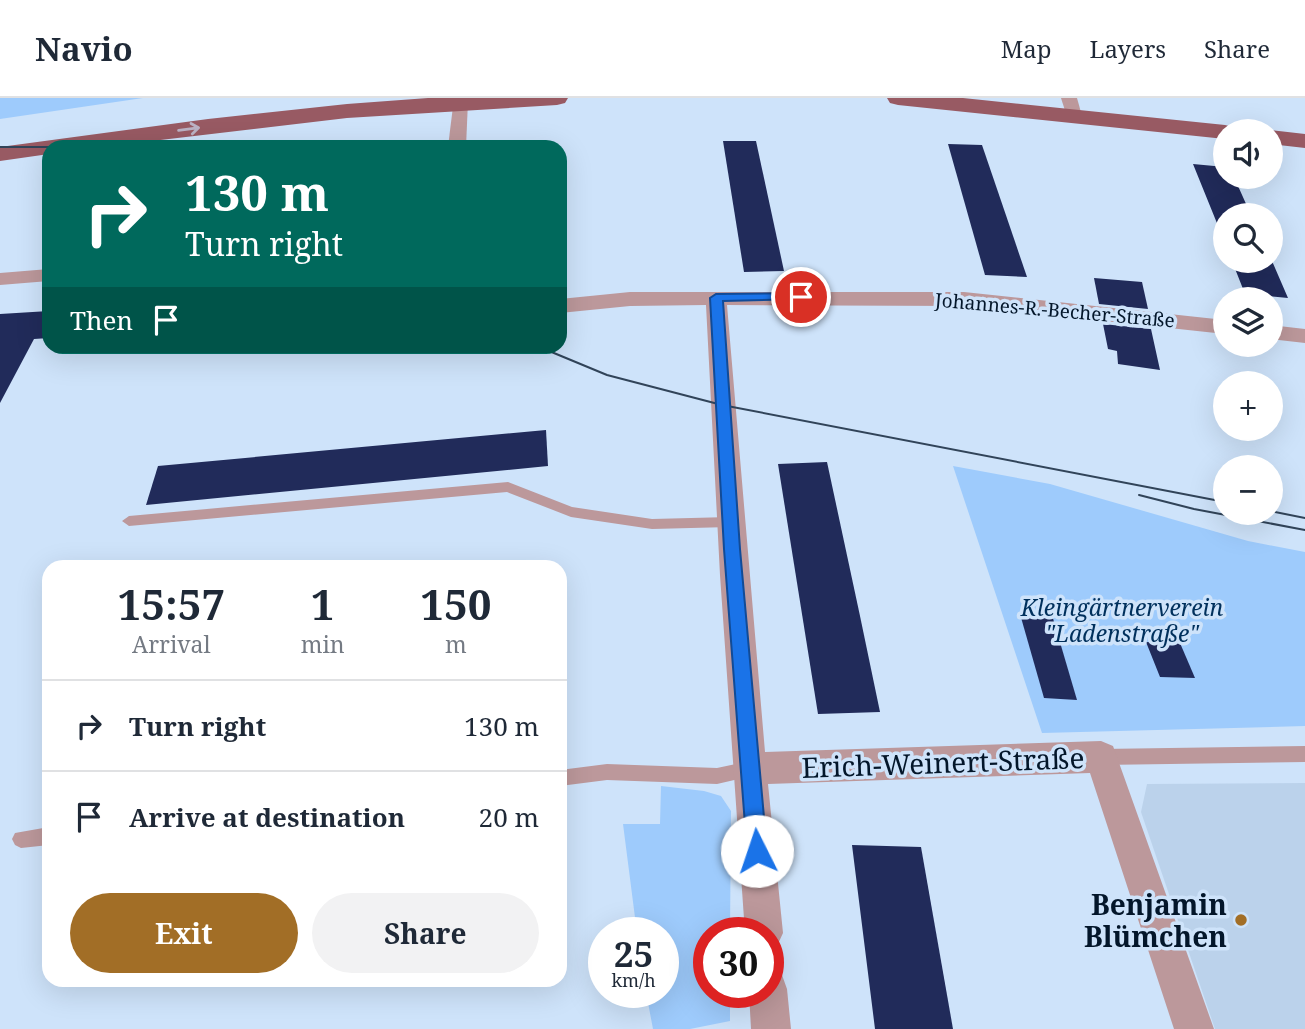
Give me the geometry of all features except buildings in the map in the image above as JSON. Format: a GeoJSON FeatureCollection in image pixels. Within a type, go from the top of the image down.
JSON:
{"type":"FeatureCollection","features":[{"type":"Feature","properties":{"kind":"main road"},"geometry":{"type":"LineString","coordinates":[[0,135],[299,98]]}},
{"type":"Feature","properties":{"kind":"main road"},"geometry":{"type":"LineString","coordinates":[[107,140],[306,114],[460,100],[557,98]]}},
{"type":"Feature","properties":{"kind":"main road"},"geometry":{"type":"LineString","coordinates":[[873,98],[1072,107],[1213,130]]}},
{"type":"Feature","properties":{"kind":"main road"},"geometry":{"type":"LineString","coordinates":[[1283,138],[1305,141]]}},
{"type":"Feature","properties":{"kind":"main road"},"geometry":{"type":"LineString","coordinates":[[0,154],[42,149]]}},
{"type":"Feature","properties":{"kind":"street"},"geometry":{"type":"LineString","coordinates":[[457,140],[460,100]]}},
{"type":"Feature","properties":{"kind":"street"},"geometry":{"type":"LineString","coordinates":[[0,279],[42,276]]}},
{"type":"Feature","properties":{"kind":"street"},"geometry":{"type":"LineString","coordinates":[[567,305],[630,299],[716,298],[730,522],[763,917]]}},
{"type":"Feature","properties":{"kind":"street","name":"Johannes-R.-Becher-Straße"},"geometry":{"type":"LineString","coordinates":[[716,298],[964,299],[1213,326]]}},
{"type":"Feature","properties":{"kind":"street"},"geometry":{"type":"LineString","coordinates":[[1283,333],[1305,336]]}},
{"type":"Feature","properties":{"kind":"street","name":"Erich-Weinert-Straße"},"geometry":{"type":"LineString","coordinates":[[750,769],[1101,757],[1194,1029]]}},
{"type":"Feature","properties":{"kind":"street"},"geometry":{"type":"LineString","coordinates":[[769,1008],[771,1029]]}},
{"type":"Feature","properties":{"kind":"lane"},"geometry":{"type":"LineString","coordinates":[[129,521],[508,487],[571,512],[652,524],[730,522]]}},
{"type":"Feature","properties":{"kind":"lane"},"geometry":{"type":"LineString","coordinates":[[1101,757],[1305,754]]}},
{"type":"Feature","properties":{"kind":"lane"},"geometry":{"type":"LineString","coordinates":[[567,777],[607,772],[717,776],[750,769]]}},
{"type":"Feature","properties":{"kind":"lane"},"geometry":{"type":"LineString","coordinates":[[21,839],[42,837]]}},
{"type":"Feature","properties":{"kind":"shaded area","name":"Benjamin Blümchen"},"geometry":{"type":"Polygon","coordinates":[[[1305,783],[1305,1029],[1215,1029],[1141,812],[1147,784],[1305,783]]]}},
{"type":"Feature","properties":{"kind":"green space"},"geometry":{"type":"Polygon","coordinates":[[[0,98],[143,98],[0,119],[0,98]]]}},
{"type":"Feature","properties":{"kind":"green space","name":"Kleingärtnerverein \"Ladenstraße\""},"geometry":{"type":"Polygon","coordinates":[[[953,466],[1050,484],[1248,541],[1305,552],[1305,726],[1042,733],[953,466]]]}},
{"type":"Feature","properties":{"kind":"green space"},"geometry":{"type":"Polygon","coordinates":[[[661,786],[704,791],[721,796],[731,811],[730,917],[693,917],[693,1008],[730,1008],[730,1021],[690,1029],[653,1029],[649,1008],[679,1008],[679,917],[635,917],[623,824],[660,824],[661,786]]]}},
{"type":"Feature","properties":{"kind":"tram line"},"geometry":{"type":"LineString","coordinates":[[0,147],[42,147]]}},
{"type":"Feature","properties":{"kind":"tram line"},"geometry":{"type":"LineString","coordinates":[[556,354],[607,375],[722,405],[1213,500]]}},
{"type":"Feature","properties":{"kind":"tram line"},"geometry":{"type":"LineString","coordinates":[[1139,495],[1194,509],[1305,530]]}},
{"type":"Feature","properties":{"kind":"tram line"},"geometry":{"type":"LineString","coordinates":[[1283,514],[1305,518]]}},
{"type":"Feature","properties":{"kind":"place","name":"Benjamin Blümchen"},"geometry":{"type":"Point","coordinates":[1241,920]}},
{"type":"Feature","properties":{"kind":"route"},"geometry":{"type":"LineString","coordinates":[[757,851],[732,549],[716,298],[801,297]]}}]}
